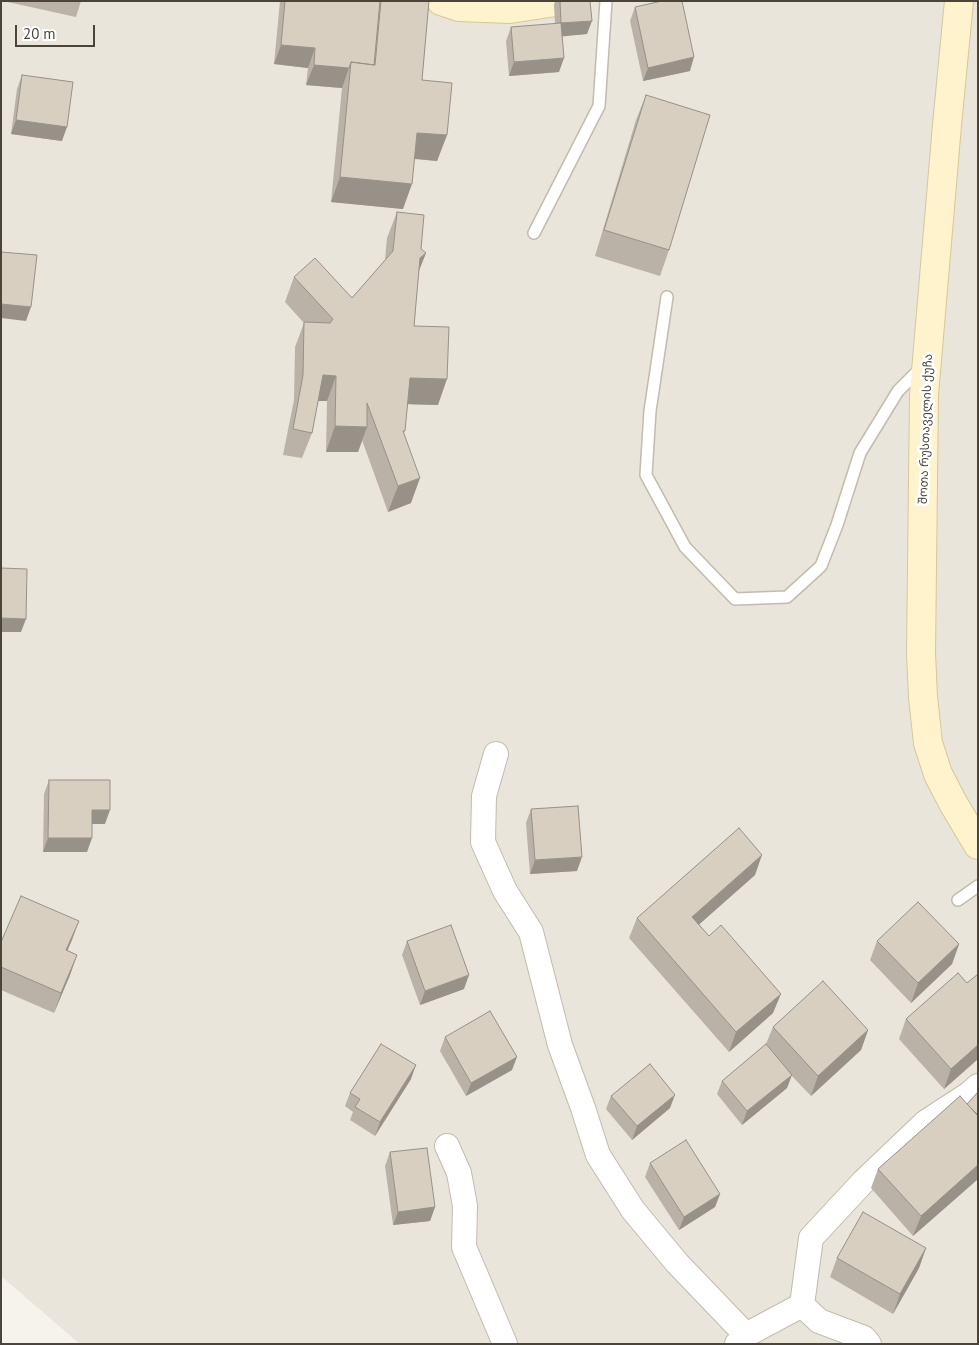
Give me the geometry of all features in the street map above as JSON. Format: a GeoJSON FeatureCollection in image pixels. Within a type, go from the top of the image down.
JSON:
{"type":"FeatureCollection","features":[{"type":"Feature","properties":{"kind":"main road"},"geometry":{"type":"LineString","coordinates":[[441,1],[458,7],[510,8],[562,1]]}},
{"type":"Feature","properties":{"kind":"main road","name":"შოთა რუსთაველის ქუჩა"},"geometry":{"type":"LineString","coordinates":[[959,1],[924,395],[921,623],[923,697],[928,743],[938,774],[952,803],[978,845]]}},
{"type":"Feature","properties":{"kind":"street"},"geometry":{"type":"LineString","coordinates":[[496,754],[484,796],[483,842],[505,891],[531,932],[560,1045],[598,1155],[633,1210],[742,1340],[802,1305]]}},
{"type":"Feature","properties":{"kind":"street"},"geometry":{"type":"LineString","coordinates":[[802,1305],[811,1238],[863,1182],[926,1122],[978,1086]]}},
{"type":"Feature","properties":{"kind":"street"},"geometry":{"type":"LineString","coordinates":[[446,1146],[459,1173],[465,1206],[464,1247],[505,1344]]}},
{"type":"Feature","properties":{"kind":"street"},"geometry":{"type":"LineString","coordinates":[[802,1305],[819,1321],[864,1338],[869,1344]]}},
{"type":"Feature","properties":{"kind":"lane"},"geometry":{"type":"LineString","coordinates":[[534,232],[599,106],[606,1]]}},
{"type":"Feature","properties":{"kind":"lane"},"geometry":{"type":"LineString","coordinates":[[667,297],[650,411],[646,475],[685,547],[735,599],[787,596],[821,566],[837,525],[860,453],[898,391],[927,362]]}},
{"type":"Feature","properties":{"kind":"lane"},"geometry":{"type":"LineString","coordinates":[[958,900],[978,886]]}},
{"type":"Feature","properties":{"kind":"shaded area"},"geometry":{"type":"Polygon","coordinates":[[[1,1],[978,1],[978,1344],[80,1344],[1,1276],[1,1]]]}},
{"type":"Feature","properties":{"kind":"building"},"geometry":{"type":"Polygon","coordinates":[[[285,1],[380,1],[374,65],[351,62],[349,68],[314,65],[315,48],[281,45],[285,1]]]}},
{"type":"Feature","properties":{"kind":"building"},"geometry":{"type":"Polygon","coordinates":[[[381,1],[429,1],[422,80],[452,83],[447,135],[417,133],[412,184],[340,177],[351,62],[375,65],[381,1]]]}},
{"type":"Feature","properties":{"kind":"building"},"geometry":{"type":"Polygon","coordinates":[[[560,1],[590,1],[592,21],[561,23],[560,1]]]}},
{"type":"Feature","properties":{"kind":"building"},"geometry":{"type":"Polygon","coordinates":[[[662,1],[682,1],[694,57],[648,68],[635,7],[662,1]]]}},
{"type":"Feature","properties":{"kind":"building"},"geometry":{"type":"Polygon","coordinates":[[[561,23],[564,58],[514,62],[511,27],[561,23]]]}},
{"type":"Feature","properties":{"kind":"building"},"geometry":{"type":"Polygon","coordinates":[[[22,75],[73,82],[67,127],[16,120],[22,75]]]}},
{"type":"Feature","properties":{"kind":"building"},"geometry":{"type":"Polygon","coordinates":[[[646,95],[710,115],[669,250],[604,230],[646,95]]]}},
{"type":"Feature","properties":{"kind":"building"},"geometry":{"type":"Polygon","coordinates":[[[397,212],[424,215],[421,249],[426,253],[420,258],[414,326],[449,327],[447,379],[410,378],[405,431],[403,431],[420,478],[398,486],[367,403],[367,427],[335,426],[336,376],[323,375],[312,433],[293,429],[303,375],[304,322],[330,323],[333,319],[294,277],[315,258],[352,298],[393,251],[397,212]]]}},
{"type":"Feature","properties":{"kind":"building"},"geometry":{"type":"Polygon","coordinates":[[[1,252],[37,255],[31,307],[1,304],[1,252]]]}},
{"type":"Feature","properties":{"kind":"building"},"geometry":{"type":"Polygon","coordinates":[[[1,568],[27,569],[26,619],[1,618],[1,568]]]}},
{"type":"Feature","properties":{"kind":"building"},"geometry":{"type":"Polygon","coordinates":[[[49,780],[110,780],[110,810],[92,810],[92,838],[48,838],[49,780]]]}},
{"type":"Feature","properties":{"kind":"building"},"geometry":{"type":"Polygon","coordinates":[[[578,806],[582,857],[535,860],[531,809],[578,806]]]}},
{"type":"Feature","properties":{"kind":"building"},"geometry":{"type":"Polygon","coordinates":[[[739,828],[762,855],[692,917],[709,936],[721,925],[781,994],[736,1032],[637,918],[739,828]]]}},
{"type":"Feature","properties":{"kind":"building"},"geometry":{"type":"Polygon","coordinates":[[[21,896],[79,921],[66,950],[77,955],[61,993],[1,967],[1,942],[21,896]]]}},
{"type":"Feature","properties":{"kind":"building"},"geometry":{"type":"Polygon","coordinates":[[[918,902],[959,944],[918,983],[877,941],[918,902]]]}},
{"type":"Feature","properties":{"kind":"building"},"geometry":{"type":"Polygon","coordinates":[[[451,925],[469,975],[425,991],[407,941],[451,925]]]}},
{"type":"Feature","properties":{"kind":"building"},"geometry":{"type":"Polygon","coordinates":[[[958,973],[967,983],[978,974],[978,1045],[951,1069],[906,1019],[958,973]]]}},
{"type":"Feature","properties":{"kind":"building"},"geometry":{"type":"Polygon","coordinates":[[[823,981],[868,1030],[818,1076],[773,1027],[823,981]]]}},
{"type":"Feature","properties":{"kind":"building"},"geometry":{"type":"Polygon","coordinates":[[[490,1011],[517,1057],[471,1083],[445,1037],[490,1011]]]}},
{"type":"Feature","properties":{"kind":"building"},"geometry":{"type":"Polygon","coordinates":[[[381,1044],[416,1065],[380,1122],[355,1107],[360,1099],[350,1093],[381,1044]]]}},
{"type":"Feature","properties":{"kind":"building"},"geometry":{"type":"Polygon","coordinates":[[[766,1044],[792,1075],[747,1111],[722,1081],[766,1044]]]}},
{"type":"Feature","properties":{"kind":"building"},"geometry":{"type":"Polygon","coordinates":[[[650,1064],[675,1095],[637,1126],[611,1096],[650,1064]]]}},
{"type":"Feature","properties":{"kind":"building"},"geometry":{"type":"Polygon","coordinates":[[[978,1092],[978,1115],[967,1104],[978,1092]]]}},
{"type":"Feature","properties":{"kind":"building"},"geometry":{"type":"Polygon","coordinates":[[[960,1096],[978,1116],[978,1165],[921,1216],[878,1169],[960,1096]]]}},
{"type":"Feature","properties":{"kind":"building"},"geometry":{"type":"Polygon","coordinates":[[[686,1140],[720,1194],[684,1217],[650,1163],[686,1140]]]}},
{"type":"Feature","properties":{"kind":"building"},"geometry":{"type":"Polygon","coordinates":[[[427,1148],[435,1207],[398,1212],[390,1152],[427,1148]]]}},
{"type":"Feature","properties":{"kind":"building"},"geometry":{"type":"Polygon","coordinates":[[[863,1212],[926,1248],[900,1294],[837,1258],[863,1212]]]}}]}
